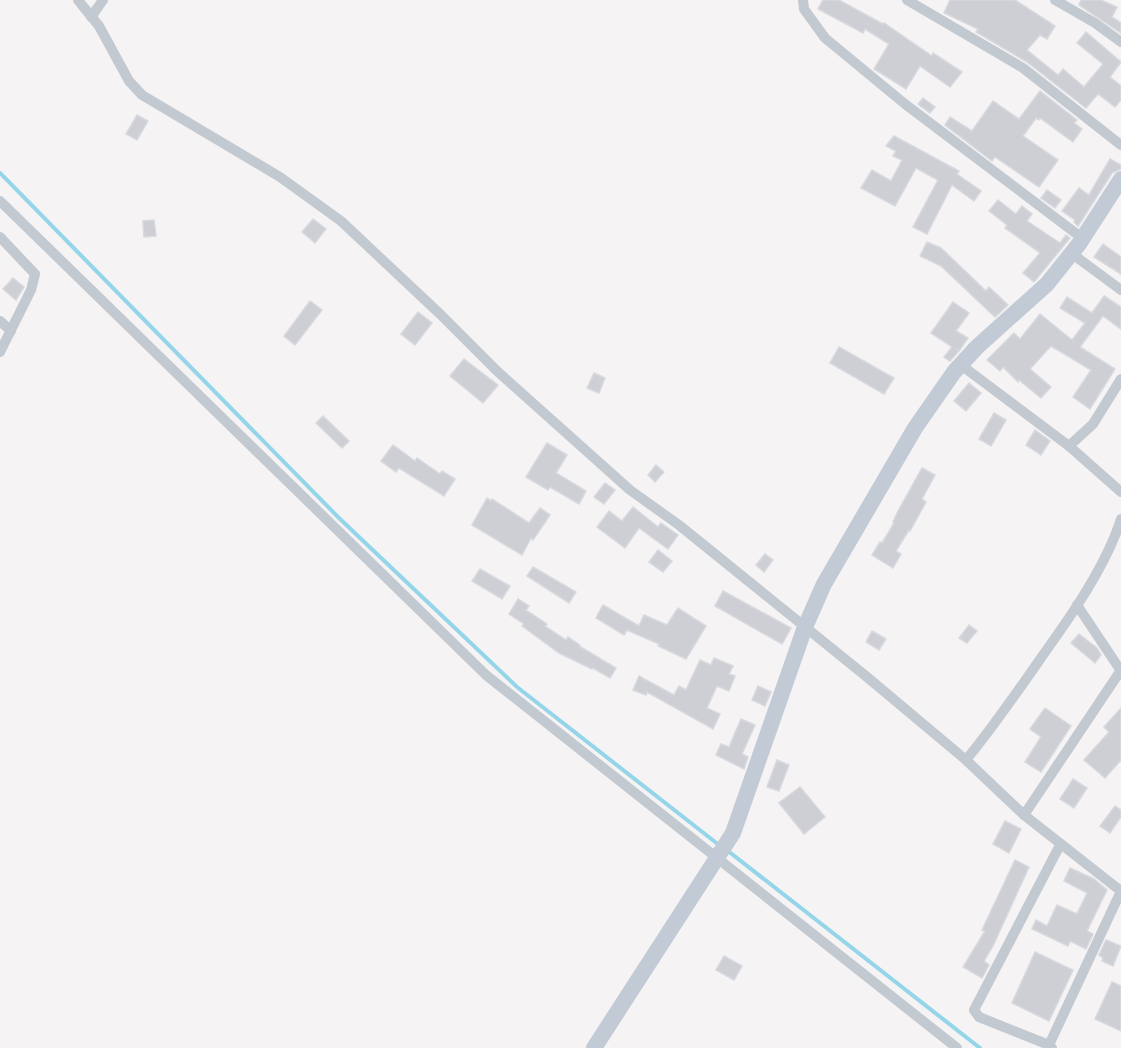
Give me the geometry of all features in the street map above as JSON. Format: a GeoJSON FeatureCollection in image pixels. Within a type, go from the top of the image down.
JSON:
{"type":"FeatureCollection","features":[{"type":"Feature","properties":{"kind":"street"},"geometry":{"type":"LineString","coordinates":[[78,0],[99,26],[129,81],[142,95],[280,177],[341,221],[497,371],[630,490],[678,525],[805,627],[966,759],[1024,815],[1121,891],[1051,1047],[979,1017],[974,1011],[1060,845]]}},
{"type":"Feature","properties":{"kind":"street"},"geometry":{"type":"LineString","coordinates":[[92,17],[103,0]]}},
{"type":"Feature","properties":{"kind":"street"},"geometry":{"type":"LineString","coordinates":[[803,0],[804,9],[810,19],[834,46],[905,104],[1082,238]]}},
{"type":"Feature","properties":{"kind":"street"},"geometry":{"type":"LineString","coordinates":[[907,0],[1023,68],[1121,145]]}},
{"type":"Feature","properties":{"kind":"street"},"geometry":{"type":"LineString","coordinates":[[1055,0],[1095,23],[1121,42]]}},
{"type":"Feature","properties":{"kind":"street"},"geometry":{"type":"LineString","coordinates":[[594,1048],[733,833],[805,627],[824,584],[915,428],[977,347],[1047,284],[1082,238],[1121,179]]}},
{"type":"Feature","properties":{"kind":"street"},"geometry":{"type":"LineString","coordinates":[[0,201],[486,675],[719,853],[957,1048]]}},
{"type":"Feature","properties":{"kind":"street"},"geometry":{"type":"LineString","coordinates":[[0,237],[35,273],[31,290],[0,352]]}},
{"type":"Feature","properties":{"kind":"street"},"geometry":{"type":"LineString","coordinates":[[1071,253],[1121,290]]}},
{"type":"Feature","properties":{"kind":"street"},"geometry":{"type":"LineString","coordinates":[[0,321],[11,331]]}},
{"type":"Feature","properties":{"kind":"street"},"geometry":{"type":"LineString","coordinates":[[961,365],[1069,446],[1121,492]]}},
{"type":"Feature","properties":{"kind":"street"},"geometry":{"type":"LineString","coordinates":[[1069,446],[1093,424],[1121,379]]}},
{"type":"Feature","properties":{"kind":"street"},"geometry":{"type":"LineString","coordinates":[[966,759],[1012,700],[1092,582],[1121,519]]}},
{"type":"Feature","properties":{"kind":"street"},"geometry":{"type":"LineString","coordinates":[[1024,815],[1121,670],[1077,605]]}},
{"type":"Feature","properties":{"kind":"building"},"geometry":{"type":"Polygon","coordinates":[[[823,0],[839,0],[884,23],[932,56],[933,53],[962,72],[950,87],[920,66],[906,89],[874,69],[889,44],[865,29],[863,33],[818,9],[823,0]]]}},
{"type":"Feature","properties":{"kind":"building"},"geometry":{"type":"Polygon","coordinates":[[[950,0],[1015,0],[1055,26],[1047,39],[1040,35],[1027,50],[1058,75],[1063,69],[1084,87],[1103,64],[1077,43],[1086,32],[1121,62],[1110,77],[1121,86],[1121,100],[1115,107],[1098,94],[1086,108],[1027,62],[976,32],[978,29],[944,13],[950,0]]]}},
{"type":"Feature","properties":{"kind":"building"},"geometry":{"type":"Polygon","coordinates":[[[1081,0],[1101,0],[1117,7],[1112,17],[1121,23],[1121,33],[1079,5],[1081,0]]]}},
{"type":"Feature","properties":{"kind":"building"},"geometry":{"type":"Polygon","coordinates":[[[1040,91],[1077,120],[1074,123],[1082,129],[1073,142],[1040,118],[1039,120],[1036,118],[1023,136],[1058,160],[1039,187],[995,157],[992,161],[945,125],[950,117],[972,131],[993,101],[1019,119],[1040,91]]]}},
{"type":"Feature","properties":{"kind":"building"},"geometry":{"type":"Polygon","coordinates":[[[923,98],[935,107],[930,113],[918,104],[923,98]]]}},
{"type":"Feature","properties":{"kind":"building"},"geometry":{"type":"Polygon","coordinates":[[[137,115],[148,121],[137,140],[126,134],[137,115]]]}},
{"type":"Feature","properties":{"kind":"building"},"geometry":{"type":"Polygon","coordinates":[[[894,136],[959,171],[957,174],[981,191],[974,201],[952,185],[927,234],[913,227],[938,180],[916,168],[895,206],[861,188],[872,170],[891,181],[902,160],[893,156],[896,151],[886,146],[894,136]]]}},
{"type":"Feature","properties":{"kind":"building"},"geometry":{"type":"Polygon","coordinates":[[[1110,159],[1121,165],[1121,169],[1112,173],[1078,226],[1075,220],[1062,211],[1079,188],[1089,195],[1110,159]]]}},
{"type":"Feature","properties":{"kind":"building"},"geometry":{"type":"Polygon","coordinates":[[[1047,190],[1061,200],[1055,208],[1041,198],[1047,190]]]}},
{"type":"Feature","properties":{"kind":"building"},"geometry":{"type":"Polygon","coordinates":[[[998,200],[1016,214],[1022,206],[1032,214],[1027,221],[1060,243],[1066,235],[1070,238],[1034,282],[1023,273],[1040,253],[1005,228],[1007,225],[989,211],[998,200]]]}},
{"type":"Feature","properties":{"kind":"building"},"geometry":{"type":"Polygon","coordinates":[[[313,219],[326,229],[315,243],[302,232],[313,219]]]}},
{"type":"Feature","properties":{"kind":"building"},"geometry":{"type":"Polygon","coordinates":[[[154,220],[156,236],[144,237],[143,221],[154,220]]]}},
{"type":"Feature","properties":{"kind":"building"},"geometry":{"type":"Polygon","coordinates":[[[927,242],[941,248],[986,291],[989,287],[1008,305],[995,317],[941,266],[920,256],[927,242]]]}},
{"type":"Feature","properties":{"kind":"building"},"geometry":{"type":"Polygon","coordinates":[[[1103,244],[1121,257],[1121,274],[1094,257],[1103,244]]]}},
{"type":"Feature","properties":{"kind":"building"},"geometry":{"type":"Polygon","coordinates":[[[13,278],[24,287],[16,300],[3,289],[13,278]]]}},
{"type":"Feature","properties":{"kind":"building"},"geometry":{"type":"Polygon","coordinates":[[[1104,296],[1121,307],[1121,329],[1103,316],[1080,347],[1115,369],[1090,409],[1073,397],[1091,370],[1051,346],[1030,369],[1051,387],[1041,398],[1019,380],[1018,382],[1003,367],[1000,371],[987,360],[1014,333],[1020,339],[1040,314],[1072,340],[1085,323],[1060,308],[1067,297],[1092,313],[1104,296]]]}},
{"type":"Feature","properties":{"kind":"building"},"geometry":{"type":"Polygon","coordinates":[[[310,301],[322,310],[295,345],[284,336],[310,301]]]}},
{"type":"Feature","properties":{"kind":"building"},"geometry":{"type":"Polygon","coordinates":[[[953,302],[969,313],[956,331],[968,338],[950,361],[944,357],[952,347],[931,333],[953,302]]]}},
{"type":"Feature","properties":{"kind":"building"},"geometry":{"type":"Polygon","coordinates":[[[418,312],[432,323],[415,345],[401,334],[418,312]]]}},
{"type":"Feature","properties":{"kind":"building"},"geometry":{"type":"Polygon","coordinates":[[[839,347],[894,378],[884,394],[830,363],[839,347]]]}},
{"type":"Feature","properties":{"kind":"building"},"geometry":{"type":"Polygon","coordinates":[[[464,359],[498,385],[483,403],[450,376],[464,359]]]}},
{"type":"Feature","properties":{"kind":"building"},"geometry":{"type":"Polygon","coordinates":[[[594,373],[605,378],[599,393],[587,388],[594,373]]]}},
{"type":"Feature","properties":{"kind":"building"},"geometry":{"type":"Polygon","coordinates":[[[969,383],[981,393],[966,411],[954,401],[969,383]]]}},
{"type":"Feature","properties":{"kind":"building"},"geometry":{"type":"Polygon","coordinates":[[[994,413],[1006,420],[991,446],[979,439],[994,413]]]}},
{"type":"Feature","properties":{"kind":"building"},"geometry":{"type":"Polygon","coordinates":[[[323,416],[349,441],[342,448],[316,423],[323,416]]]}},
{"type":"Feature","properties":{"kind":"building"},"geometry":{"type":"Polygon","coordinates":[[[1035,430],[1050,441],[1041,455],[1026,445],[1035,430]]]}},
{"type":"Feature","properties":{"kind":"building"},"geometry":{"type":"Polygon","coordinates":[[[547,443],[567,455],[556,473],[586,491],[579,504],[550,487],[548,490],[526,477],[547,443]]]}},
{"type":"Feature","properties":{"kind":"building"},"geometry":{"type":"Polygon","coordinates":[[[393,445],[415,461],[417,458],[440,474],[442,471],[455,479],[444,496],[399,468],[396,472],[381,461],[393,445]]]}},
{"type":"Feature","properties":{"kind":"building"},"geometry":{"type":"Polygon","coordinates":[[[656,465],[664,472],[655,482],[648,475],[656,465]]]}},
{"type":"Feature","properties":{"kind":"building"},"geometry":{"type":"Polygon","coordinates":[[[922,468],[935,475],[922,499],[926,502],[896,551],[901,554],[893,568],[872,555],[894,523],[897,513],[922,468]]]}},
{"type":"Feature","properties":{"kind":"building"},"geometry":{"type":"Polygon","coordinates":[[[605,483],[615,490],[604,504],[594,497],[605,483]]]}},
{"type":"Feature","properties":{"kind":"building"},"geometry":{"type":"Polygon","coordinates":[[[487,498],[529,523],[540,508],[550,515],[533,540],[531,538],[522,555],[472,525],[487,498]]]}},
{"type":"Feature","properties":{"kind":"building"},"geometry":{"type":"Polygon","coordinates":[[[633,507],[658,527],[661,523],[678,535],[668,549],[639,528],[625,548],[597,527],[609,511],[622,521],[633,507]]]}},
{"type":"Feature","properties":{"kind":"building"},"geometry":{"type":"Polygon","coordinates":[[[658,550],[672,561],[663,572],[649,562],[658,550]]]}},
{"type":"Feature","properties":{"kind":"building"},"geometry":{"type":"Polygon","coordinates":[[[765,554],[773,560],[764,572],[756,565],[765,554]]]}},
{"type":"Feature","properties":{"kind":"building"},"geometry":{"type":"Polygon","coordinates":[[[533,567],[576,592],[569,603],[527,576],[533,567]]]}},
{"type":"Feature","properties":{"kind":"building"},"geometry":{"type":"Polygon","coordinates":[[[480,569],[510,586],[502,599],[472,581],[480,569]]]}},
{"type":"Feature","properties":{"kind":"building"},"geometry":{"type":"Polygon","coordinates":[[[723,591],[791,628],[782,644],[715,606],[723,591]]]}},
{"type":"Feature","properties":{"kind":"building"},"geometry":{"type":"Polygon","coordinates":[[[518,599],[529,606],[526,610],[547,624],[545,626],[566,640],[568,637],[616,668],[610,678],[559,653],[522,626],[524,624],[509,614],[518,599]]]}},
{"type":"Feature","properties":{"kind":"building"},"geometry":{"type":"Polygon","coordinates":[[[603,605],[639,626],[644,615],[667,625],[678,608],[706,626],[686,659],[627,630],[624,635],[596,618],[603,605]]]}},
{"type":"Feature","properties":{"kind":"building"},"geometry":{"type":"Polygon","coordinates":[[[969,625],[977,631],[967,643],[959,638],[969,625]]]}},
{"type":"Feature","properties":{"kind":"building"},"geometry":{"type":"Polygon","coordinates":[[[872,631],[886,639],[879,650],[866,642],[872,631]]]}},
{"type":"Feature","properties":{"kind":"building"},"geometry":{"type":"Polygon","coordinates":[[[1079,634],[1097,648],[1101,655],[1095,663],[1071,643],[1079,634]]]}},
{"type":"Feature","properties":{"kind":"building"},"geometry":{"type":"Polygon","coordinates":[[[714,658],[733,666],[729,674],[735,676],[729,691],[717,686],[707,708],[720,714],[713,729],[647,692],[646,695],[633,690],[639,676],[674,695],[679,686],[686,690],[700,660],[711,665],[714,658]]]}},
{"type":"Feature","properties":{"kind":"building"},"geometry":{"type":"Polygon","coordinates":[[[758,686],[771,692],[765,706],[752,700],[758,686]]]}},
{"type":"Feature","properties":{"kind":"building"},"geometry":{"type":"Polygon","coordinates":[[[1045,708],[1071,726],[1041,772],[1025,762],[1041,737],[1030,729],[1045,708]]]}},
{"type":"Feature","properties":{"kind":"building"},"geometry":{"type":"Polygon","coordinates":[[[1121,708],[1121,760],[1105,778],[1084,760],[1109,732],[1104,727],[1121,708]]]}},
{"type":"Feature","properties":{"kind":"building"},"geometry":{"type":"Polygon","coordinates":[[[741,719],[755,725],[742,754],[748,757],[744,769],[716,755],[721,744],[729,747],[741,719]]]}},
{"type":"Feature","properties":{"kind":"building"},"geometry":{"type":"Polygon","coordinates":[[[777,760],[789,765],[779,791],[767,787],[777,760]]]}},
{"type":"Feature","properties":{"kind":"building"},"geometry":{"type":"Polygon","coordinates":[[[1073,779],[1087,788],[1074,808],[1060,799],[1073,779]]]}},
{"type":"Feature","properties":{"kind":"building"},"geometry":{"type":"Polygon","coordinates":[[[800,787],[825,817],[804,834],[779,803],[800,787]]]}},
{"type":"Feature","properties":{"kind":"building"},"geometry":{"type":"Polygon","coordinates":[[[1115,806],[1121,810],[1121,817],[1110,833],[1100,826],[1115,806]]]}},
{"type":"Feature","properties":{"kind":"building"},"geometry":{"type":"Polygon","coordinates":[[[1005,821],[1021,829],[1009,853],[993,844],[1005,821]]]}},
{"type":"Feature","properties":{"kind":"building"},"geometry":{"type":"Polygon","coordinates":[[[1015,860],[1029,867],[984,961],[989,965],[982,978],[963,967],[985,931],[982,930],[1015,860]]]}},
{"type":"Feature","properties":{"kind":"building"},"geometry":{"type":"Polygon","coordinates":[[[1070,868],[1094,879],[1107,890],[1087,931],[1093,934],[1086,949],[1070,941],[1068,946],[1032,929],[1036,920],[1047,926],[1057,905],[1077,914],[1087,893],[1064,881],[1070,868]]]}},
{"type":"Feature","properties":{"kind":"building"},"geometry":{"type":"Polygon","coordinates":[[[1106,940],[1121,946],[1113,966],[1102,961],[1103,958],[1099,955],[1106,940]]]}},
{"type":"Feature","properties":{"kind":"building"},"geometry":{"type":"Polygon","coordinates":[[[1035,952],[1073,970],[1049,1021],[1012,1003],[1035,952]]]}},
{"type":"Feature","properties":{"kind":"building"},"geometry":{"type":"Polygon","coordinates":[[[724,956],[742,966],[734,980],[716,970],[724,956]]]}},
{"type":"Feature","properties":{"kind":"building"},"geometry":{"type":"Polygon","coordinates":[[[1112,982],[1121,986],[1121,1031],[1095,1019],[1112,982]]]}},
{"type":"Feature","properties":{"kind":"waterway"},"geometry":{"type":"LineString","coordinates":[[0,173],[339,518],[517,687],[719,845]]}},
{"type":"Feature","properties":{"kind":"waterway"},"geometry":{"type":"LineString","coordinates":[[728,851],[980,1048]]}}]}
